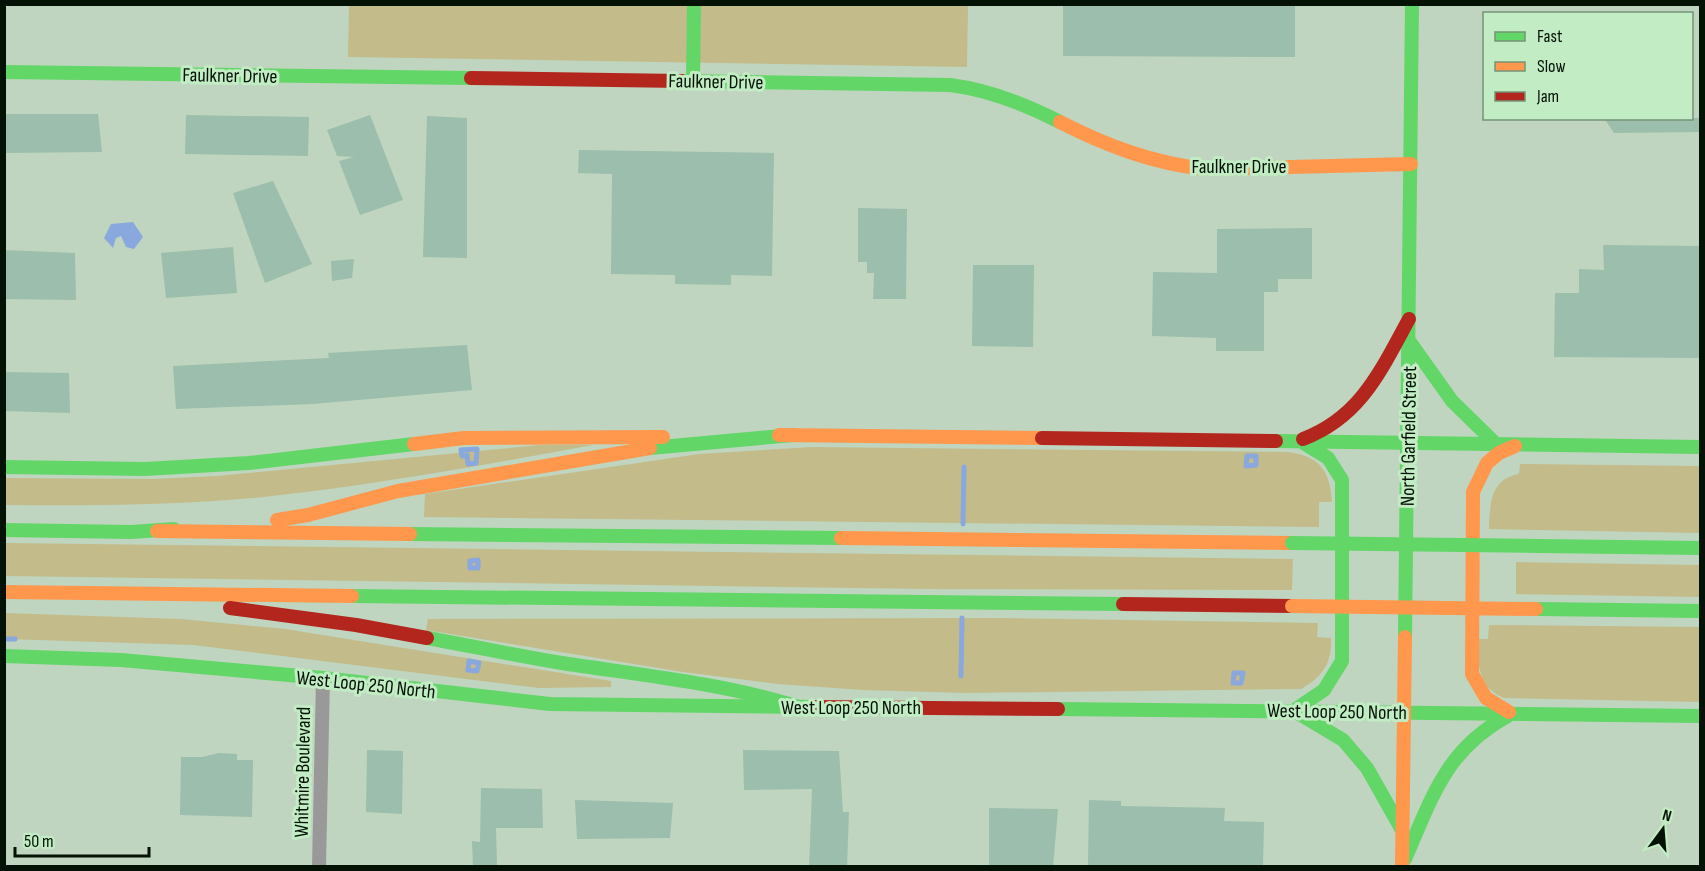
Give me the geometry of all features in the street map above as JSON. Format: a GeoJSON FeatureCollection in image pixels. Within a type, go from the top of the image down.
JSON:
{"type":"FeatureCollection","features":[{"type":"Feature","properties":{"kind":"main road"},"geometry":{"type":"LineString","coordinates":[[693,81],[694,4]]}},
{"type":"Feature","properties":{"kind":"main road","name":"North Garfield Street"},"geometry":{"type":"LineString","coordinates":[[1402,866],[1406,712],[1413,4]]}},
{"type":"Feature","properties":{"kind":"main road","name":"Faulkner Drive"},"geometry":{"type":"LineString","coordinates":[[4,72],[918,83],[974,88],[1041,111],[1112,148],[1162,163],[1199,168],[1411,164]]}},
{"type":"Feature","properties":{"kind":"main road"},"geometry":{"type":"LineString","coordinates":[[1295,442],[1316,435],[1342,419],[1370,389],[1410,316]]}},
{"type":"Feature","properties":{"kind":"main road"},"geometry":{"type":"LineString","coordinates":[[1410,342],[1456,406],[1497,445]]}},
{"type":"Feature","properties":{"kind":"main road"},"geometry":{"type":"LineString","coordinates":[[157,531],[258,523],[308,515],[398,491],[622,452],[793,435]]}},
{"type":"Feature","properties":{"kind":"main road"},"geometry":{"type":"LineString","coordinates":[[4,467],[145,469],[249,464],[464,438],[793,435],[1701,447]]}},
{"type":"Feature","properties":{"kind":"main road"},"geometry":{"type":"LineString","coordinates":[[1293,710],[1317,698],[1329,684],[1342,661],[1342,480],[1328,458],[1295,442]]}},
{"type":"Feature","properties":{"kind":"main road"},"geometry":{"type":"LineString","coordinates":[[1514,713],[1491,705],[1480,691],[1472,674],[1473,492],[1484,464],[1500,452],[1520,445]]}},
{"type":"Feature","properties":{"kind":"main road"},"geometry":{"type":"LineString","coordinates":[[4,530],[1701,548]]}},
{"type":"Feature","properties":{"kind":"main road"},"geometry":{"type":"LineString","coordinates":[[4,592],[1701,610]]}},
{"type":"Feature","properties":{"kind":"main road"},"geometry":{"type":"LineString","coordinates":[[29,592],[218,606],[356,625],[770,698],[796,706]]}},
{"type":"Feature","properties":{"kind":"main road","name":"West Loop 250 North"},"geometry":{"type":"LineString","coordinates":[[4,656],[95,657],[323,678],[550,704],[1701,716]]}},
{"type":"Feature","properties":{"kind":"main road"},"geometry":{"type":"LineString","coordinates":[[1293,710],[1330,731],[1354,753],[1367,768],[1402,830]]}},
{"type":"Feature","properties":{"kind":"main road"},"geometry":{"type":"LineString","coordinates":[[1402,866],[1450,760],[1469,738],[1487,725],[1514,713]]}},
{"type":"Feature","properties":{"kind":"street","name":"Whitmire Boulevard"},"geometry":{"type":"LineString","coordinates":[[319,867],[323,678]]}},
{"type":"Feature","properties":{"kind":"shaded area"},"geometry":{"type":"Polygon","coordinates":[[[349,5],[968,5],[967,67],[348,57],[349,5]]]}},
{"type":"Feature","properties":{"kind":"shaded area"},"geometry":{"type":"Polygon","coordinates":[[[540,445],[593,445],[388,481],[264,497],[199,502],[5,505],[5,478],[153,479],[217,476],[540,445]]]}},
{"type":"Feature","properties":{"kind":"shaded area"},"geometry":{"type":"Polygon","coordinates":[[[812,447],[1288,452],[1308,457],[1321,467],[1329,482],[1332,502],[1319,502],[1319,527],[424,517],[425,494],[699,454],[812,447]]]}},
{"type":"Feature","properties":{"kind":"shaded area"},"geometry":{"type":"Polygon","coordinates":[[[1520,464],[1700,466],[1700,533],[1489,529],[1491,502],[1497,487],[1502,481],[1519,474],[1520,464]]]}},
{"type":"Feature","properties":{"kind":"shaded area"},"geometry":{"type":"Polygon","coordinates":[[[5,543],[1293,559],[1292,590],[929,589],[5,576],[5,543]]]}},
{"type":"Feature","properties":{"kind":"shaded area"},"geometry":{"type":"Polygon","coordinates":[[[1516,562],[1700,565],[1700,597],[1516,594],[1516,562]]]}},
{"type":"Feature","properties":{"kind":"shaded area"},"geometry":{"type":"Polygon","coordinates":[[[5,613],[181,619],[285,629],[611,681],[611,687],[539,688],[193,645],[5,639],[5,613]]]}},
{"type":"Feature","properties":{"kind":"shaded area"},"geometry":{"type":"Polygon","coordinates":[[[997,618],[1318,623],[1317,637],[1331,638],[1331,647],[1325,668],[1301,689],[965,693],[863,690],[777,684],[683,672],[426,630],[428,619],[997,618]]]}},
{"type":"Feature","properties":{"kind":"shaded area"},"geometry":{"type":"Polygon","coordinates":[[[1489,625],[1700,627],[1700,702],[1504,698],[1489,688],[1479,666],[1476,639],[1488,639],[1489,625]]]}},
{"type":"Feature","properties":{"kind":"water"},"geometry":{"type":"Polygon","coordinates":[[[133,222],[143,237],[134,249],[126,247],[121,236],[116,238],[113,248],[104,238],[111,224],[133,222]]]}},
{"type":"Feature","properties":{"kind":"building"},"geometry":{"type":"Polygon","coordinates":[[[1063,4],[1295,4],[1295,57],[1063,56],[1063,4]]]}},
{"type":"Feature","properties":{"kind":"building"},"geometry":{"type":"Polygon","coordinates":[[[4,114],[98,114],[102,152],[4,153],[4,114]]]}},
{"type":"Feature","properties":{"kind":"building"},"geometry":{"type":"Polygon","coordinates":[[[186,115],[309,117],[308,156],[185,154],[186,115]]]}},
{"type":"Feature","properties":{"kind":"building"},"geometry":{"type":"Polygon","coordinates":[[[370,115],[403,200],[360,215],[339,161],[354,157],[337,156],[327,130],[370,115]]]}},
{"type":"Feature","properties":{"kind":"building"},"geometry":{"type":"Polygon","coordinates":[[[427,116],[467,118],[467,258],[423,257],[427,116]]]}},
{"type":"Feature","properties":{"kind":"building"},"geometry":{"type":"Polygon","coordinates":[[[1693,118],[1701,118],[1701,132],[1614,133],[1605,120],[1693,120],[1693,118]]]}},
{"type":"Feature","properties":{"kind":"building"},"geometry":{"type":"Polygon","coordinates":[[[579,150],[774,153],[772,276],[731,275],[731,285],[675,284],[675,275],[611,274],[612,174],[578,173],[579,150]]]}},
{"type":"Feature","properties":{"kind":"building"},"geometry":{"type":"Polygon","coordinates":[[[273,181],[312,264],[265,283],[233,193],[273,181]]]}},
{"type":"Feature","properties":{"kind":"building"},"geometry":{"type":"Polygon","coordinates":[[[858,208],[907,209],[906,299],[873,299],[874,273],[867,273],[867,262],[858,262],[858,208]]]}},
{"type":"Feature","properties":{"kind":"building"},"geometry":{"type":"Polygon","coordinates":[[[1312,228],[1312,279],[1278,279],[1278,292],[1264,292],[1264,351],[1216,351],[1216,338],[1152,336],[1153,272],[1217,273],[1217,229],[1312,228]]]}},
{"type":"Feature","properties":{"kind":"building"},"geometry":{"type":"Polygon","coordinates":[[[1603,245],[1701,246],[1701,358],[1554,357],[1555,293],[1579,293],[1579,269],[1604,270],[1603,245]]]}},
{"type":"Feature","properties":{"kind":"building"},"geometry":{"type":"Polygon","coordinates":[[[233,247],[237,293],[166,298],[161,253],[233,247]]]}},
{"type":"Feature","properties":{"kind":"building"},"geometry":{"type":"Polygon","coordinates":[[[4,250],[75,253],[76,300],[4,299],[4,250]]]}},
{"type":"Feature","properties":{"kind":"building"},"geometry":{"type":"Polygon","coordinates":[[[354,259],[352,278],[332,281],[331,261],[354,259]]]}},
{"type":"Feature","properties":{"kind":"building"},"geometry":{"type":"Polygon","coordinates":[[[973,265],[1034,265],[1033,347],[972,346],[973,265]]]}},
{"type":"Feature","properties":{"kind":"building"},"geometry":{"type":"Polygon","coordinates":[[[467,345],[472,390],[313,404],[176,409],[173,366],[329,358],[328,353],[467,345]]]}},
{"type":"Feature","properties":{"kind":"building"},"geometry":{"type":"Polygon","coordinates":[[[4,372],[69,373],[70,413],[4,411],[4,372]]]}},
{"type":"Feature","properties":{"kind":"building"},"geometry":{"type":"Polygon","coordinates":[[[367,750],[403,751],[402,814],[366,812],[367,750]]]}},
{"type":"Feature","properties":{"kind":"building"},"geometry":{"type":"Polygon","coordinates":[[[743,750],[839,751],[843,812],[849,812],[847,867],[809,867],[812,789],[744,790],[743,750]]]}},
{"type":"Feature","properties":{"kind":"building"},"geometry":{"type":"Polygon","coordinates":[[[219,753],[237,754],[237,760],[253,760],[252,817],[180,815],[181,757],[202,757],[219,753]]]}},
{"type":"Feature","properties":{"kind":"building"},"geometry":{"type":"Polygon","coordinates":[[[481,788],[542,789],[543,828],[496,828],[497,867],[473,867],[472,841],[480,842],[481,788]]]}},
{"type":"Feature","properties":{"kind":"building"},"geometry":{"type":"Polygon","coordinates":[[[575,800],[673,803],[670,838],[577,839],[575,800]]]}},
{"type":"Feature","properties":{"kind":"building"},"geometry":{"type":"Polygon","coordinates":[[[1089,800],[1121,801],[1121,806],[1225,808],[1224,821],[1264,822],[1263,867],[1088,867],[1089,800]]]}},
{"type":"Feature","properties":{"kind":"building"},"geometry":{"type":"Polygon","coordinates":[[[989,808],[1058,809],[1053,867],[989,867],[989,808]]]}},
{"type":"Feature","properties":{"kind":"waterway"},"geometry":{"type":"LineString","coordinates":[[477,449],[476,463],[468,464],[467,455],[462,456],[461,450],[477,449]]}},
{"type":"Feature","properties":{"kind":"waterway"},"geometry":{"type":"LineString","coordinates":[[1247,456],[1256,456],[1256,465],[1246,466],[1247,456]]}},
{"type":"Feature","properties":{"kind":"waterway"},"geometry":{"type":"LineString","coordinates":[[963,524],[964,467]]}},
{"type":"Feature","properties":{"kind":"waterway"},"geometry":{"type":"LineString","coordinates":[[478,560],[478,568],[470,568],[470,561],[478,560]]}},
{"type":"Feature","properties":{"kind":"waterway"},"geometry":{"type":"LineString","coordinates":[[961,676],[962,618]]}},
{"type":"Feature","properties":{"kind":"waterway"},"geometry":{"type":"LineString","coordinates":[[4,639],[15,639]]}},
{"type":"Feature","properties":{"kind":"waterway"},"geometry":{"type":"LineString","coordinates":[[469,661],[479,663],[477,671],[468,670],[469,661]]}},
{"type":"Feature","properties":{"kind":"waterway"},"geometry":{"type":"LineString","coordinates":[[1234,673],[1243,673],[1241,683],[1233,683],[1234,673]]}},
{"type":"Feature","properties":{"kind":"traffic: fast"},"geometry":{"type":"LineString","coordinates":[[693,81],[694,4]]}},
{"type":"Feature","properties":{"kind":"traffic: fast"},"geometry":{"type":"LineString","coordinates":[[1405,637],[1412,4]]}},
{"type":"Feature","properties":{"kind":"traffic: fast"},"geometry":{"type":"LineString","coordinates":[[4,72],[471,78]]}},
{"type":"Feature","properties":{"kind":"traffic: fast"},"geometry":{"type":"LineString","coordinates":[[682,81],[950,85],[979,90],[1007,99],[1060,122]]}},
{"type":"Feature","properties":{"kind":"traffic: fast"},"geometry":{"type":"LineString","coordinates":[[1410,342],[1452,401],[1497,445]]}},
{"type":"Feature","properties":{"kind":"traffic: fast"},"geometry":{"type":"LineString","coordinates":[[650,448],[793,435]]}},
{"type":"Feature","properties":{"kind":"traffic: fast"},"geometry":{"type":"LineString","coordinates":[[1276,441],[1700,447]]}},
{"type":"Feature","properties":{"kind":"traffic: fast"},"geometry":{"type":"LineString","coordinates":[[4,467],[145,469],[249,463],[414,444]]}},
{"type":"Feature","properties":{"kind":"traffic: fast"},"geometry":{"type":"LineString","coordinates":[[1296,709],[1324,690],[1342,661],[1342,480],[1328,458],[1305,444]]}},
{"type":"Feature","properties":{"kind":"traffic: fast"},"geometry":{"type":"LineString","coordinates":[[4,530],[131,532],[174,529]]}},
{"type":"Feature","properties":{"kind":"traffic: fast"},"geometry":{"type":"LineString","coordinates":[[410,534],[841,538]]}},
{"type":"Feature","properties":{"kind":"traffic: fast"},"geometry":{"type":"LineString","coordinates":[[1292,543],[1539,546]]}},
{"type":"Feature","properties":{"kind":"traffic: fast"},"geometry":{"type":"LineString","coordinates":[[1539,546],[1700,548]]}},
{"type":"Feature","properties":{"kind":"traffic: fast"},"geometry":{"type":"LineString","coordinates":[[352,596],[1123,604]]}},
{"type":"Feature","properties":{"kind":"traffic: fast"},"geometry":{"type":"LineString","coordinates":[[1536,609],[1700,611]]}},
{"type":"Feature","properties":{"kind":"traffic: fast"},"geometry":{"type":"LineString","coordinates":[[427,638],[545,660],[709,685],[796,706]]}},
{"type":"Feature","properties":{"kind":"traffic: fast"},"geometry":{"type":"LineString","coordinates":[[4,656],[121,660],[323,678],[550,704],[815,707]]}},
{"type":"Feature","properties":{"kind":"traffic: fast"},"geometry":{"type":"LineString","coordinates":[[1058,709],[1700,716]]}},
{"type":"Feature","properties":{"kind":"traffic: fast"},"geometry":{"type":"LineString","coordinates":[[1296,712],[1343,740],[1367,768],[1402,830]]}},
{"type":"Feature","properties":{"kind":"traffic: fast"},"geometry":{"type":"LineString","coordinates":[[1405,859],[1433,795],[1455,759],[1487,729],[1509,715]]}},
{"type":"Feature","properties":{"kind":"traffic: slow"},"geometry":{"type":"LineString","coordinates":[[1060,122],[1095,139],[1148,158],[1205,169],[1411,164]]}},
{"type":"Feature","properties":{"kind":"traffic: slow"},"geometry":{"type":"LineString","coordinates":[[779,435],[1042,438]]}},
{"type":"Feature","properties":{"kind":"traffic: slow"},"geometry":{"type":"LineString","coordinates":[[414,444],[464,438],[663,437]]}},
{"type":"Feature","properties":{"kind":"traffic: slow"},"geometry":{"type":"LineString","coordinates":[[1509,712],[1486,698],[1472,674],[1473,492],[1487,463],[1499,453],[1515,446]]}},
{"type":"Feature","properties":{"kind":"traffic: slow"},"geometry":{"type":"LineString","coordinates":[[277,520],[308,515],[398,491],[650,448]]}},
{"type":"Feature","properties":{"kind":"traffic: slow"},"geometry":{"type":"LineString","coordinates":[[157,531],[410,534]]}},
{"type":"Feature","properties":{"kind":"traffic: slow"},"geometry":{"type":"LineString","coordinates":[[841,538],[1292,543]]}},
{"type":"Feature","properties":{"kind":"traffic: slow"},"geometry":{"type":"LineString","coordinates":[[4,592],[352,596]]}},
{"type":"Feature","properties":{"kind":"traffic: slow"},"geometry":{"type":"LineString","coordinates":[[1292,606],[1536,609]]}},
{"type":"Feature","properties":{"kind":"traffic: slow"},"geometry":{"type":"LineString","coordinates":[[1402,866],[1405,637]]}},
{"type":"Feature","properties":{"kind":"traffic: jam"},"geometry":{"type":"LineString","coordinates":[[471,78],[682,81]]}},
{"type":"Feature","properties":{"kind":"traffic: jam"},"geometry":{"type":"LineString","coordinates":[[1303,439],[1323,430],[1355,405],[1378,374],[1409,319]]}},
{"type":"Feature","properties":{"kind":"traffic: jam"},"geometry":{"type":"LineString","coordinates":[[1042,438],[1276,441]]}},
{"type":"Feature","properties":{"kind":"traffic: jam"},"geometry":{"type":"LineString","coordinates":[[1123,604],[1292,606]]}},
{"type":"Feature","properties":{"kind":"traffic: jam"},"geometry":{"type":"LineString","coordinates":[[230,608],[356,625],[427,638]]}},
{"type":"Feature","properties":{"kind":"traffic: jam"},"geometry":{"type":"LineString","coordinates":[[815,707],[1058,709]]}}]}
